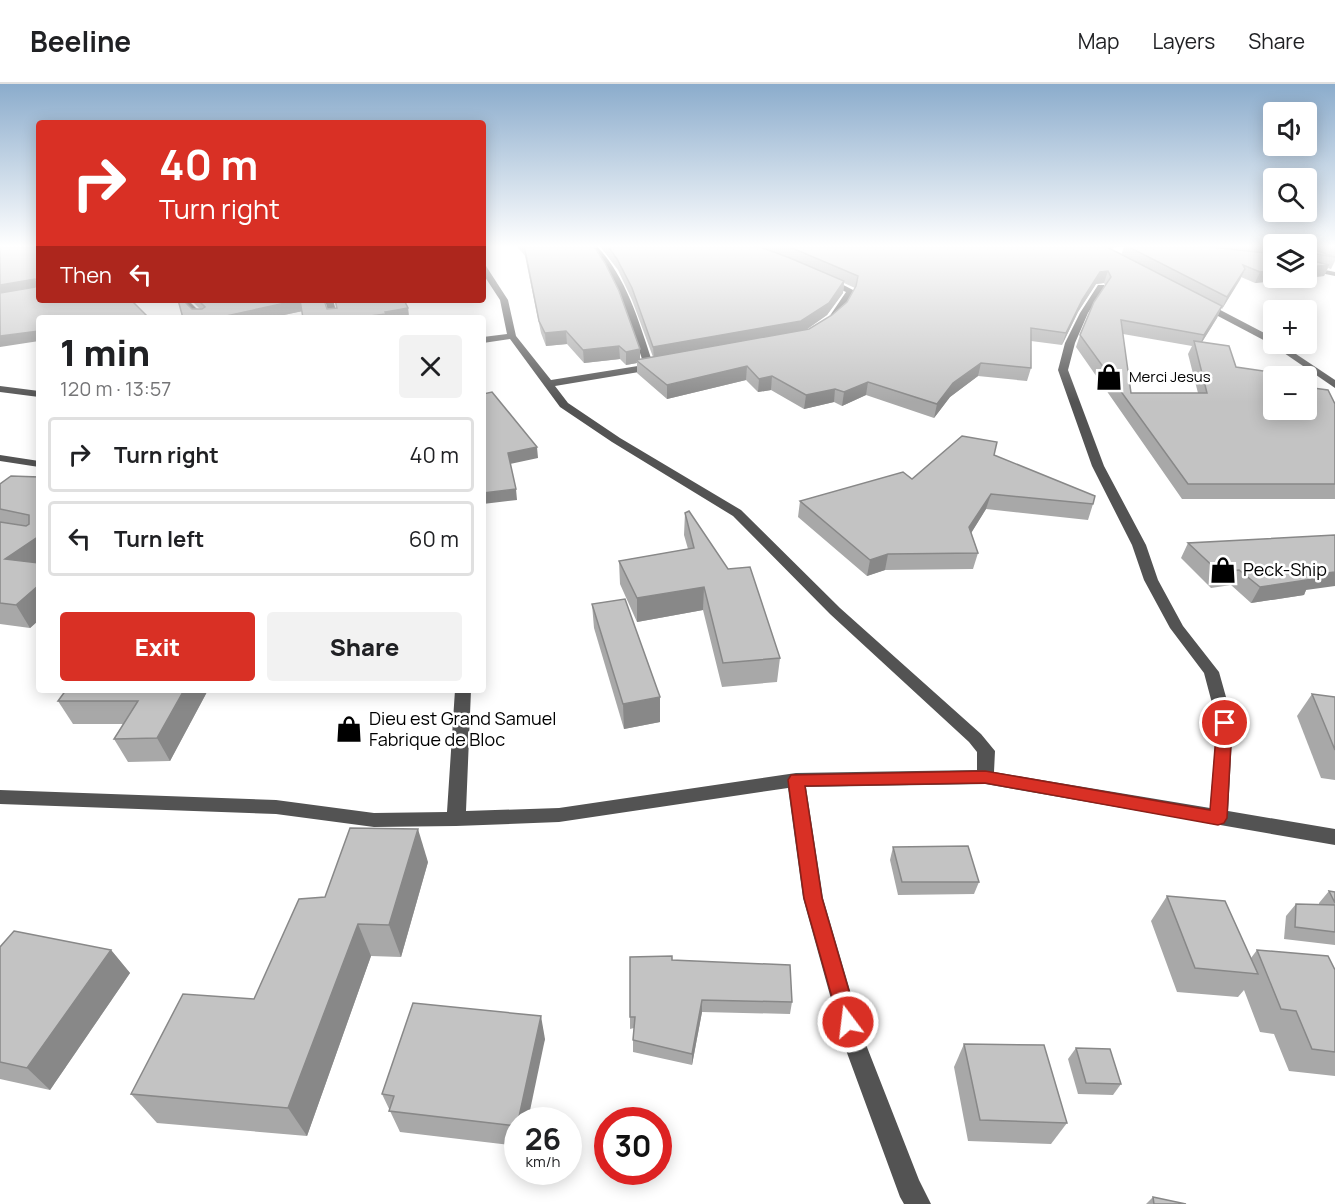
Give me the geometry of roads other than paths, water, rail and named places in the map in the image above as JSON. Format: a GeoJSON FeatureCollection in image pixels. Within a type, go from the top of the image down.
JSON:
{"type":"FeatureCollection","features":[{"type":"Feature","properties":{"kind":"street"},"geometry":{"type":"LineString","coordinates":[[502,297],[512,336],[564,405],[616,440],[737,513],[835,611],[975,738],[986,751],[985,777]]}},
{"type":"Feature","properties":{"kind":"street"},"geometry":{"type":"LineString","coordinates":[[623,297],[650,367]]}},
{"type":"Feature","properties":{"kind":"street"},"geometry":{"type":"LineString","coordinates":[[825,326],[838,312],[846,297]]}},
{"type":"Feature","properties":{"kind":"street"},"geometry":{"type":"LineString","coordinates":[[1095,297],[1084,313],[1070,343],[1063,370],[1098,466],[1139,545],[1151,580],[1177,628],[1211,672],[1225,723],[1218,818]]}},
{"type":"Feature","properties":{"kind":"street"},"geometry":{"type":"LineString","coordinates":[[1197,301],[1263,337]]}},
{"type":"Feature","properties":{"kind":"street"},"geometry":{"type":"LineString","coordinates":[[186,303],[199,315]]}},
{"type":"Feature","properties":{"kind":"street"},"geometry":{"type":"LineString","coordinates":[[486,340],[512,336]]}},
{"type":"Feature","properties":{"kind":"street"},"geometry":{"type":"LineString","coordinates":[[1292,354],[1335,385]]}},
{"type":"Feature","properties":{"kind":"street"},"geometry":{"type":"LineString","coordinates":[[547,384],[672,363]]}},
{"type":"Feature","properties":{"kind":"street"},"geometry":{"type":"LineString","coordinates":[[0,389],[36,394]]}},
{"type":"Feature","properties":{"kind":"street"},"geometry":{"type":"LineString","coordinates":[[0,458],[36,464]]}},
{"type":"Feature","properties":{"kind":"street"},"geometry":{"type":"LineString","coordinates":[[456,819],[463,693]]}},
{"type":"Feature","properties":{"kind":"street"},"geometry":{"type":"LineString","coordinates":[[0,797],[276,807],[374,820],[456,819],[560,815],[796,780],[985,777],[1335,837]]}},
{"type":"Feature","properties":{"kind":"street"},"geometry":{"type":"LineString","coordinates":[[796,780],[813,898],[854,1042],[909,1188],[918,1204]]}},
{"type":"Feature","properties":{"kind":"place","name":"Merci Jesus"},"geometry":{"type":"Point","coordinates":[1109,377]}},
{"type":"Feature","properties":{"kind":"place","name":"Peck-Ship"},"geometry":{"type":"Point","coordinates":[1223,570]}},
{"type":"Feature","properties":{"kind":"place","name":"Dieu est Grand Samuel Fabrique de Bloc"},"geometry":{"type":"Point","coordinates":[349,729]}}]}
